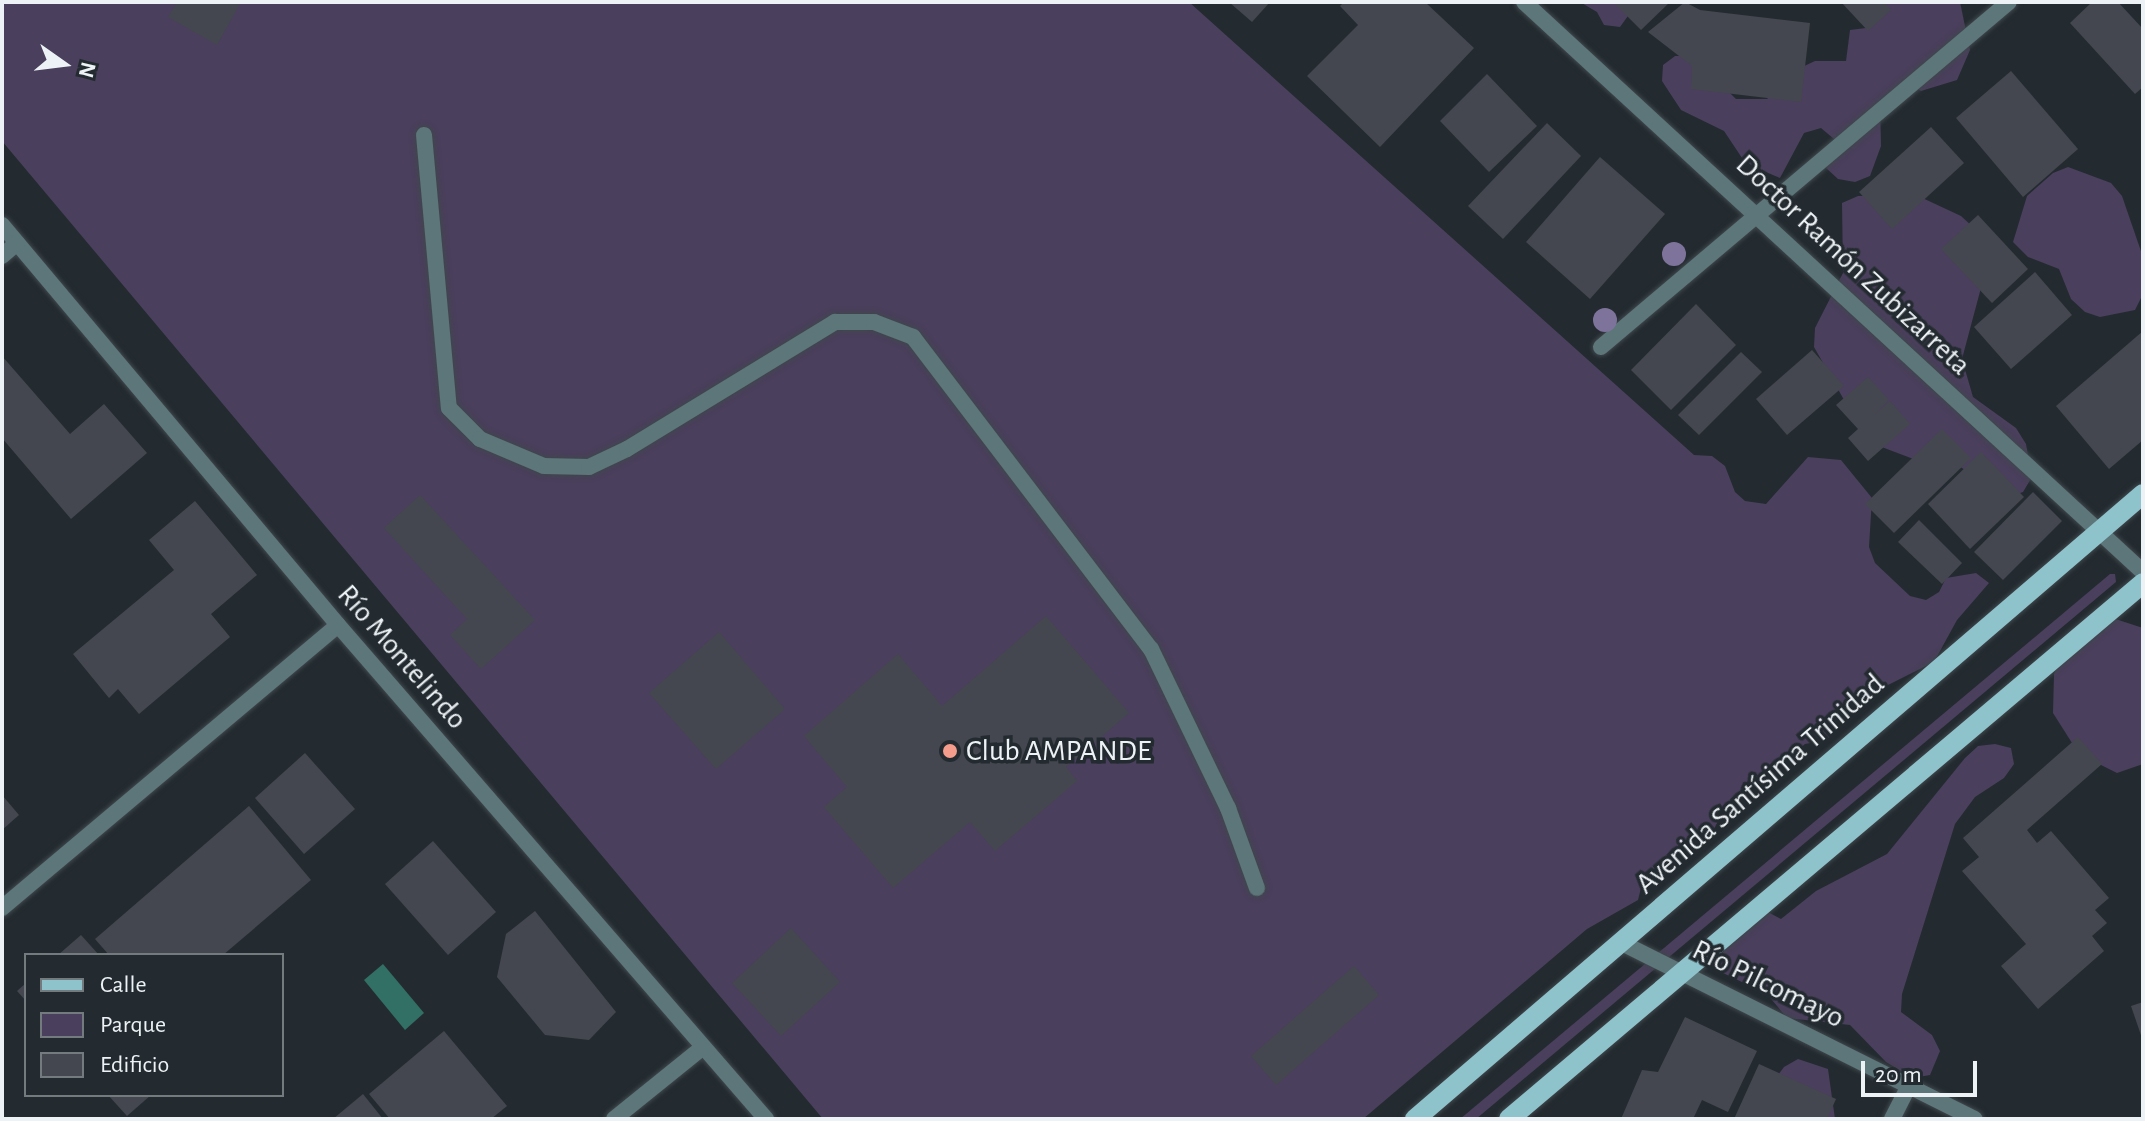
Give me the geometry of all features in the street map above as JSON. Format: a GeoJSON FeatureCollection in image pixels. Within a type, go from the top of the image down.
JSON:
{"type":"FeatureCollection","features":[{"type":"Feature","properties":{"kind":"main road","name":"Avenida Santísima Trinidad"},"geometry":{"type":"LineString","coordinates":[[1415,1119],[2143,494]]}},
{"type":"Feature","properties":{"kind":"main road"},"geometry":{"type":"LineString","coordinates":[[1509,1119],[2143,583]]}},
{"type":"Feature","properties":{"kind":"street","name":"Doctor Ramón Zubizarreta"},"geometry":{"type":"LineString","coordinates":[[1524,2],[1756,212],[2143,572]]}},
{"type":"Feature","properties":{"kind":"street"},"geometry":{"type":"LineString","coordinates":[[1601,347],[1756,212],[2009,2]]}},
{"type":"Feature","properties":{"kind":"street"},"geometry":{"type":"LineString","coordinates":[[424,135],[449,408],[480,439],[544,466],[589,467],[627,449],[835,322],[874,322],[913,337],[1151,649],[1228,808],[1257,888]]}},
{"type":"Feature","properties":{"kind":"street","name":"Río Montelindo"},"geometry":{"type":"LineString","coordinates":[[2,225],[338,625],[766,1119]]}},
{"type":"Feature","properties":{"kind":"street"},"geometry":{"type":"LineString","coordinates":[[2,256],[17,243]]}},
{"type":"Feature","properties":{"kind":"street"},"geometry":{"type":"LineString","coordinates":[[2,908],[338,625]]}},
{"type":"Feature","properties":{"kind":"street","name":"Río Pilcomayo"},"geometry":{"type":"LineString","coordinates":[[1622,943],[1975,1119]]}},
{"type":"Feature","properties":{"kind":"street"},"geometry":{"type":"LineString","coordinates":[[614,1119],[702,1048]]}},
{"type":"Feature","properties":{"kind":"street"},"geometry":{"type":"LineString","coordinates":[[1892,1119],[1909,1085]]}},
{"type":"Feature","properties":{"kind":"green space"},"geometry":{"type":"Polygon","coordinates":[[[2,2],[1189,2],[1694,455],[1712,456],[1725,466],[1735,492],[1745,501],[1766,504],[1808,457],[1841,460],[1872,498],[1869,547],[1875,563],[1910,596],[1926,600],[1939,592],[1946,578],[1976,573],[1989,583],[1957,620],[1934,662],[1860,699],[1827,740],[1805,744],[1722,815],[1708,839],[1654,873],[1642,884],[1638,900],[1587,929],[1363,1119],[823,1119],[2,141],[2,2]]]}},
{"type":"Feature","properties":{"kind":"green space"},"geometry":{"type":"Polygon","coordinates":[[[1580,2],[1638,2],[1620,27],[1604,25],[1597,12],[1580,2]]]}},
{"type":"Feature","properties":{"kind":"green space"},"geometry":{"type":"Polygon","coordinates":[[[1883,2],[1960,2],[1970,50],[1957,80],[1921,91],[1907,83],[1880,100],[1881,146],[1870,176],[1855,182],[1838,179],[1826,168],[1834,155],[1834,139],[1821,128],[1804,133],[1780,178],[1754,167],[1742,158],[1724,131],[1681,110],[1662,81],[1663,65],[1675,56],[1692,56],[1736,99],[1767,99],[1800,68],[1815,61],[1846,61],[1850,30],[1866,28],[1883,2]]]}},
{"type":"Feature","properties":{"kind":"green space"},"geometry":{"type":"Polygon","coordinates":[[[2068,167],[2111,183],[2122,196],[2143,257],[2143,294],[2135,310],[2100,317],[2085,312],[2071,299],[2059,269],[2028,257],[2013,242],[2027,196],[2053,173],[2068,167]]]}},
{"type":"Feature","properties":{"kind":"green space"},"geometry":{"type":"Polygon","coordinates":[[[1916,195],[1961,216],[1985,238],[1990,254],[1962,359],[1973,397],[2016,428],[2026,444],[2032,477],[2023,492],[2007,498],[1956,464],[1924,463],[1879,446],[1856,421],[1814,347],[1815,328],[1843,273],[1842,203],[1858,196],[1916,195]]]}},
{"type":"Feature","properties":{"kind":"green space"},"geometry":{"type":"Polygon","coordinates":[[[2110,574],[2115,574],[2116,582],[1476,1119],[1460,1119],[2110,574]]]}},
{"type":"Feature","properties":{"kind":"green space"},"geometry":{"type":"Polygon","coordinates":[[[2094,612],[2143,628],[2143,764],[2117,773],[2079,754],[2053,713],[2054,674],[2065,636],[2094,612]]]}},
{"type":"Feature","properties":{"kind":"green space"},"geometry":{"type":"Polygon","coordinates":[[[1995,744],[2011,748],[2014,764],[2004,778],[1975,797],[1955,824],[1902,994],[1901,1012],[1932,1035],[1940,1051],[1930,1075],[1913,1078],[1886,1062],[1850,1025],[1787,1018],[1767,994],[1723,973],[1718,958],[1740,926],[1766,911],[1781,919],[1816,891],[1887,854],[1965,758],[1978,746],[1995,744]]]}},
{"type":"Feature","properties":{"kind":"green space"},"geometry":{"type":"Polygon","coordinates":[[[1798,1059],[1828,1069],[1835,1119],[1745,1119],[1784,1067],[1798,1059]]]}},
{"type":"Feature","properties":{"kind":"shaded area"},"geometry":{"type":"Polygon","coordinates":[[[383,964],[424,1013],[405,1030],[364,980],[383,964]]]}},
{"type":"Feature","properties":{"kind":"building"},"geometry":{"type":"Polygon","coordinates":[[[177,2],[241,2],[217,45],[168,17],[177,2]]]}},
{"type":"Feature","properties":{"kind":"building"},"geometry":{"type":"Polygon","coordinates":[[[1229,2],[1270,2],[1252,22],[1229,2]]]}},
{"type":"Feature","properties":{"kind":"building"},"geometry":{"type":"Polygon","coordinates":[[[1344,2],[1425,2],[1474,48],[1380,147],[1307,76],[1358,25],[1340,6],[1344,2]]]}},
{"type":"Feature","properties":{"kind":"building"},"geometry":{"type":"Polygon","coordinates":[[[1613,2],[1670,2],[1641,30],[1613,2]]]}},
{"type":"Feature","properties":{"kind":"building"},"geometry":{"type":"Polygon","coordinates":[[[1685,2],[1700,10],[1810,23],[1801,102],[1691,89],[1692,66],[1648,32],[1685,2]]]}},
{"type":"Feature","properties":{"kind":"building"},"geometry":{"type":"Polygon","coordinates":[[[1841,2],[1884,2],[1891,10],[1868,31],[1841,2]]]}},
{"type":"Feature","properties":{"kind":"building"},"geometry":{"type":"Polygon","coordinates":[[[2092,2],[2118,2],[2143,29],[2143,87],[2135,94],[2070,23],[2092,2]]]}},
{"type":"Feature","properties":{"kind":"building"},"geometry":{"type":"Polygon","coordinates":[[[2011,71],[2078,149],[2023,197],[1956,118],[2011,71]]]}},
{"type":"Feature","properties":{"kind":"building"},"geometry":{"type":"Polygon","coordinates":[[[1487,74],[1537,126],[1489,172],[1440,121],[1487,74]]]}},
{"type":"Feature","properties":{"kind":"building"},"geometry":{"type":"Polygon","coordinates":[[[1547,123],[1581,156],[1503,239],[1468,206],[1547,123]]]}},
{"type":"Feature","properties":{"kind":"building"},"geometry":{"type":"Polygon","coordinates":[[[1931,127],[1964,163],[1892,229],[1859,192],[1931,127]]]}},
{"type":"Feature","properties":{"kind":"building"},"geometry":{"type":"Polygon","coordinates":[[[1600,157],[1665,214],[1590,299],[1526,242],[1600,157]]]}},
{"type":"Feature","properties":{"kind":"building"},"geometry":{"type":"Polygon","coordinates":[[[1978,215],[2028,269],[1992,303],[1941,249],[1978,215]]]}},
{"type":"Feature","properties":{"kind":"building"},"geometry":{"type":"Polygon","coordinates":[[[2035,272],[2072,315],[2011,369],[1974,327],[2035,272]]]}},
{"type":"Feature","properties":{"kind":"building"},"geometry":{"type":"Polygon","coordinates":[[[1696,304],[1736,345],[1671,410],[1631,370],[1696,304]]]}},
{"type":"Feature","properties":{"kind":"building"},"geometry":{"type":"Polygon","coordinates":[[[2143,331],[2143,440],[2109,469],[2056,406],[2143,331]]]}},
{"type":"Feature","properties":{"kind":"building"},"geometry":{"type":"Polygon","coordinates":[[[1812,350],[1844,386],[1787,435],[1756,399],[1812,350]]]}},
{"type":"Feature","properties":{"kind":"building"},"geometry":{"type":"Polygon","coordinates":[[[1741,352],[1762,372],[1699,435],[1678,415],[1741,352]]]}},
{"type":"Feature","properties":{"kind":"building"},"geometry":{"type":"Polygon","coordinates":[[[2,356],[70,434],[104,404],[147,453],[71,519],[2,438],[2,356]]]}},
{"type":"Feature","properties":{"kind":"building"},"geometry":{"type":"Polygon","coordinates":[[[1868,377],[1889,400],[1874,415],[1890,401],[1910,424],[1868,461],[1848,438],[1858,429],[1836,405],[1868,377]]]}},
{"type":"Feature","properties":{"kind":"building"},"geometry":{"type":"Polygon","coordinates":[[[1942,429],[1971,458],[1894,533],[1865,504],[1942,429]]]}},
{"type":"Feature","properties":{"kind":"building"},"geometry":{"type":"Polygon","coordinates":[[[1981,452],[2024,497],[1970,549],[1928,504],[1981,452]]]}},
{"type":"Feature","properties":{"kind":"building"},"geometry":{"type":"Polygon","coordinates":[[[2033,492],[2062,521],[2003,580],[1974,552],[2033,492]]]}},
{"type":"Feature","properties":{"kind":"building"},"geometry":{"type":"Polygon","coordinates":[[[420,495],[535,620],[481,669],[450,635],[467,619],[384,528],[420,495]]]}},
{"type":"Feature","properties":{"kind":"building"},"geometry":{"type":"Polygon","coordinates":[[[195,501],[257,575],[211,614],[230,637],[139,714],[118,689],[109,698],[73,654],[174,570],[149,540],[195,501]]]}},
{"type":"Feature","properties":{"kind":"building"},"geometry":{"type":"Polygon","coordinates":[[[1919,520],[1962,563],[1942,584],[1898,542],[1919,520]]]}},
{"type":"Feature","properties":{"kind":"building","name":"Club AMPANDE"},"geometry":{"type":"Polygon","coordinates":[[[1046,616],[1129,713],[1066,767],[1077,781],[995,851],[970,822],[893,888],[824,807],[847,787],[804,736],[898,654],[942,706],[1046,616]]]}},
{"type":"Feature","properties":{"kind":"building"},"geometry":{"type":"Polygon","coordinates":[[[719,632],[785,709],[716,769],[649,693],[719,632]]]}},
{"type":"Feature","properties":{"kind":"building"},"geometry":{"type":"Polygon","coordinates":[[[2078,737],[2102,764],[2027,830],[2037,843],[2051,831],[2109,898],[2095,910],[2107,923],[2092,936],[2104,951],[2038,1009],[2001,966],[2026,944],[1962,871],[1979,857],[1963,838],[2078,737]]]}},
{"type":"Feature","properties":{"kind":"building"},"geometry":{"type":"Polygon","coordinates":[[[305,753],[355,809],[304,854],[255,798],[305,753]]]}},
{"type":"Feature","properties":{"kind":"building"},"geometry":{"type":"Polygon","coordinates":[[[2,795],[19,815],[2,830],[2,795]]]}},
{"type":"Feature","properties":{"kind":"building"},"geometry":{"type":"Polygon","coordinates":[[[249,806],[311,880],[225,953],[107,953],[95,939],[249,806]]]}},
{"type":"Feature","properties":{"kind":"building"},"geometry":{"type":"Polygon","coordinates":[[[433,841],[496,912],[448,955],[385,884],[433,841]]]}},
{"type":"Feature","properties":{"kind":"building"},"geometry":{"type":"Polygon","coordinates":[[[535,911],[616,1012],[589,1040],[545,1035],[497,977],[506,934],[535,911]]]}},
{"type":"Feature","properties":{"kind":"building"},"geometry":{"type":"Polygon","coordinates":[[[791,928],[840,982],[781,1036],[732,983],[791,928]]]}},
{"type":"Feature","properties":{"kind":"building"},"geometry":{"type":"Polygon","coordinates":[[[81,935],[97,953],[60,953],[81,935]]]}},
{"type":"Feature","properties":{"kind":"building"},"geometry":{"type":"Polygon","coordinates":[[[1354,966],[1379,995],[1276,1085],[1251,1056],[1354,966]]]}},
{"type":"Feature","properties":{"kind":"building"},"geometry":{"type":"Polygon","coordinates":[[[24,985],[24,999],[17,991],[24,985]]]}},
{"type":"Feature","properties":{"kind":"building"},"geometry":{"type":"Polygon","coordinates":[[[2143,1002],[2143,1041],[2131,1006],[2143,1002]]]}},
{"type":"Feature","properties":{"kind":"building"},"geometry":{"type":"Polygon","coordinates":[[[1685,1017],[1757,1051],[1728,1112],[1702,1100],[1693,1119],[1621,1119],[1642,1070],[1658,1072],[1685,1017]]]}},
{"type":"Feature","properties":{"kind":"building"},"geometry":{"type":"Polygon","coordinates":[[[444,1031],[507,1106],[491,1119],[390,1119],[369,1094],[444,1031]]]}},
{"type":"Feature","properties":{"kind":"building"},"geometry":{"type":"Polygon","coordinates":[[[1759,1064],[1836,1099],[1827,1119],[1734,1119],[1759,1064]]]}},
{"type":"Feature","properties":{"kind":"building"},"geometry":{"type":"Polygon","coordinates":[[[363,1094],[383,1119],[333,1119],[363,1094]]]}},
{"type":"Feature","properties":{"kind":"building"},"geometry":{"type":"Polygon","coordinates":[[[110,1097],[149,1097],[127,1116],[110,1097]]]}},
{"type":"Feature","properties":{"kind":"place","name":"Club AMPANDE"},"geometry":{"type":"Point","coordinates":[950,751]}}]}
